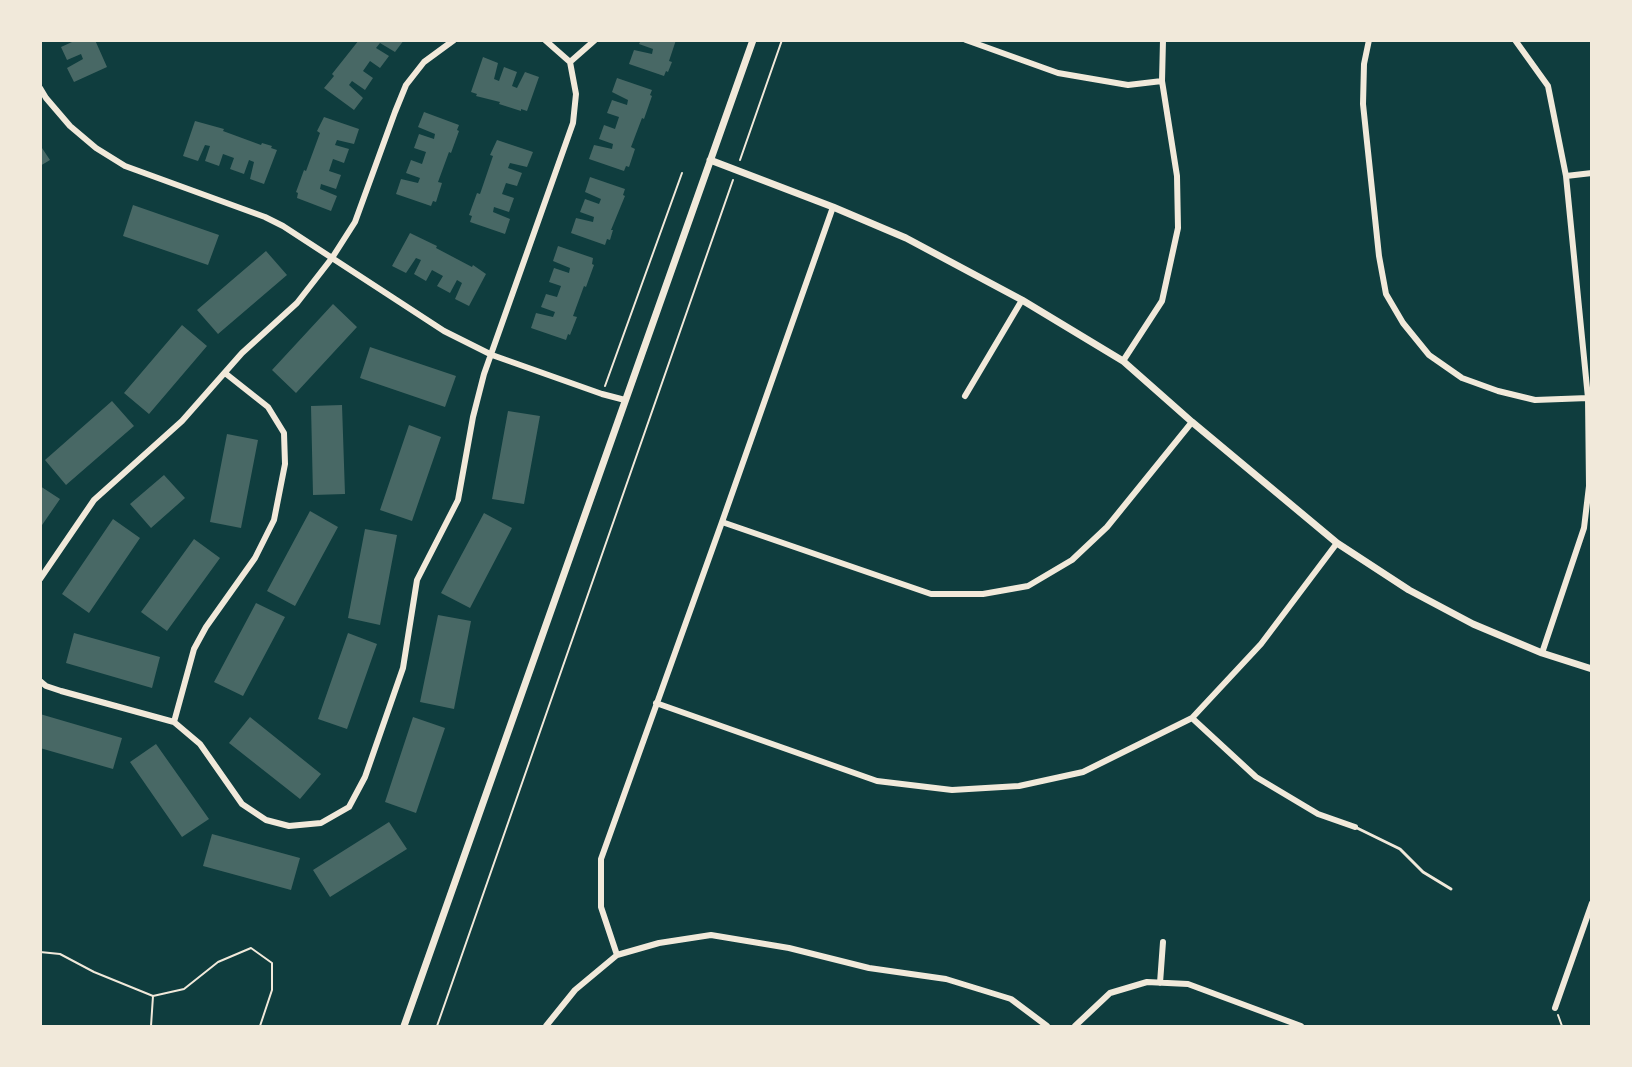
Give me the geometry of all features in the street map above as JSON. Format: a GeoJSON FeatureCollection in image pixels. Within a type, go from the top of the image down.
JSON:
{"type":"FeatureCollection","features":[{"type":"Feature","properties":{"kind":"street"},"geometry":{"type":"LineString","coordinates":[[40,579],[94,500],[182,421],[242,353],[297,303],[332,258],[355,222],[394,112],[406,85],[424,62],[454,40]]}},
{"type":"Feature","properties":{"kind":"street"},"geometry":{"type":"LineString","coordinates":[[40,681],[46,686],[61,691],[174,722],[200,744],[242,804],[266,820],[289,826],[321,824],[349,807],[365,777],[403,668],[417,580],[458,500],[473,417],[484,374],[573,123],[576,94],[570,62],[545,40]]}},
{"type":"Feature","properties":{"kind":"street"},"geometry":{"type":"LineString","coordinates":[[570,62],[596,40]]}},
{"type":"Feature","properties":{"kind":"street"},"geometry":{"type":"LineString","coordinates":[[404,1026],[753,40]]}},
{"type":"Feature","properties":{"kind":"street"},"geometry":{"type":"LineString","coordinates":[[966,40],[1067,75],[1128,86],[1162,81]]}},
{"type":"Feature","properties":{"kind":"street"},"geometry":{"type":"LineString","coordinates":[[1122,361],[1162,301],[1178,228],[1177,176],[1162,81],[1163,40]]}},
{"type":"Feature","properties":{"kind":"street"},"geometry":{"type":"LineString","coordinates":[[1369,40],[1364,64],[1363,104],[1386,294],[1397,313],[1429,355],[1462,378],[1498,391],[1535,400],[1587,398]]}},
{"type":"Feature","properties":{"kind":"street"},"geometry":{"type":"LineString","coordinates":[[1515,40],[1548,86],[1566,176],[1587,398],[1589,486],[1584,528],[1542,653]]}},
{"type":"Feature","properties":{"kind":"street"},"geometry":{"type":"LineString","coordinates":[[40,88],[70,126],[96,148],[125,166],[283,225],[444,331],[492,355],[625,400]]}},
{"type":"Feature","properties":{"kind":"street"},"geometry":{"type":"LineString","coordinates":[[710,160],[833,207],[906,238],[1022,300],[1122,361],[1337,543],[1409,590],[1473,624],[1542,653],[1592,669]]}},
{"type":"Feature","properties":{"kind":"street"},"geometry":{"type":"LineString","coordinates":[[1566,176],[1592,173]]}},
{"type":"Feature","properties":{"kind":"street"},"geometry":{"type":"LineString","coordinates":[[617,955],[601,907],[601,859],[833,207]]}},
{"type":"Feature","properties":{"kind":"street"},"geometry":{"type":"LineString","coordinates":[[964,396],[1022,300]]}},
{"type":"Feature","properties":{"kind":"street"},"geometry":{"type":"LineString","coordinates":[[174,722],[194,649],[206,627],[255,558],[274,520],[285,464],[284,433],[268,406],[225,373]]}},
{"type":"Feature","properties":{"kind":"street"},"geometry":{"type":"LineString","coordinates":[[722,522],[931,594],[982,594],[1028,586],[1072,560],[1107,527],[1192,422]]}},
{"type":"Feature","properties":{"kind":"street"},"geometry":{"type":"LineString","coordinates":[[656,703],[877,781],[952,790],[1019,786],[1083,772],[1192,718],[1261,644],[1337,543]]}},
{"type":"Feature","properties":{"kind":"street"},"geometry":{"type":"LineString","coordinates":[[1192,718],[1256,777],[1318,814],[1355,827]]}},
{"type":"Feature","properties":{"kind":"street"},"geometry":{"type":"LineString","coordinates":[[1555,1008],[1592,903]]}},
{"type":"Feature","properties":{"kind":"street"},"geometry":{"type":"LineString","coordinates":[[546,1026],[575,990],[617,955],[659,943],[711,935],[789,948],[869,968],[946,979],[1011,999],[1047,1026]]}},
{"type":"Feature","properties":{"kind":"street"},"geometry":{"type":"LineString","coordinates":[[1160,982],[1163,942]]}},
{"type":"Feature","properties":{"kind":"street"},"geometry":{"type":"LineString","coordinates":[[1075,1026],[1110,993],[1146,982],[1188,984],[1302,1026]]}},
{"type":"Feature","properties":{"kind":"lane"},"geometry":{"type":"LineString","coordinates":[[1355,827],[1400,849],[1423,872],[1451,889]]}},
{"type":"Feature","properties":{"kind":"path"},"geometry":{"type":"LineString","coordinates":[[744,147],[782,40]]}},
{"type":"Feature","properties":{"kind":"path"},"geometry":{"type":"LineString","coordinates":[[602,394],[682,173]]}},
{"type":"Feature","properties":{"kind":"path"},"geometry":{"type":"LineString","coordinates":[[437,1026],[728,193]]}},
{"type":"Feature","properties":{"kind":"path"},"geometry":{"type":"LineString","coordinates":[[40,952],[60,954],[94,972],[153,996],[184,989],[218,962],[251,948],[272,963],[272,990],[260,1026]]}},
{"type":"Feature","properties":{"kind":"path"},"geometry":{"type":"LineString","coordinates":[[151,1026],[153,996]]}},
{"type":"Feature","properties":{"kind":"building"},"geometry":{"type":"Polygon","coordinates":[[[71,40],[95,40],[107,67],[74,82],[67,68],[83,59],[81,54],[67,60],[61,47],[72,42],[71,40]]]}},
{"type":"Feature","properties":{"kind":"building"},"geometry":{"type":"Polygon","coordinates":[[[359,40],[404,40],[395,52],[380,43],[376,48],[389,56],[380,68],[370,61],[363,71],[373,78],[365,90],[352,81],[349,85],[363,98],[354,110],[324,88],[359,40]]]}},
{"type":"Feature","properties":{"kind":"building"},"geometry":{"type":"Polygon","coordinates":[[[641,40],[676,40],[669,61],[672,62],[664,76],[629,64],[634,50],[652,54],[653,49],[639,44],[641,40]]]}},
{"type":"Feature","properties":{"kind":"building"},"geometry":{"type":"Polygon","coordinates":[[[483,57],[498,63],[494,79],[499,81],[504,67],[517,72],[512,86],[517,88],[525,72],[539,77],[527,111],[499,104],[500,102],[476,96],[477,94],[471,92],[483,57]]]}},
{"type":"Feature","properties":{"kind":"building"},"geometry":{"type":"Polygon","coordinates":[[[617,78],[652,90],[644,119],[642,118],[631,147],[635,149],[629,167],[626,166],[624,171],[589,159],[594,145],[612,149],[613,144],[599,139],[604,125],[615,129],[619,117],[607,113],[612,100],[627,105],[628,100],[612,92],[617,78]]]}},
{"type":"Feature","properties":{"kind":"building"},"geometry":{"type":"Polygon","coordinates":[[[424,112],[459,125],[451,153],[449,152],[438,182],[442,183],[436,202],[433,201],[431,206],[396,194],[401,179],[418,183],[420,178],[406,173],[411,160],[422,164],[426,152],[414,148],[419,134],[434,139],[435,134],[418,127],[424,112]]]}},
{"type":"Feature","properties":{"kind":"building"},"geometry":{"type":"Polygon","coordinates":[[[324,117],[359,129],[354,144],[337,140],[335,145],[349,149],[344,163],[333,159],[329,171],[341,175],[336,189],[321,184],[320,189],[337,196],[331,211],[297,198],[298,193],[296,192],[304,170],[306,171],[320,133],[317,131],[324,117]]]}},
{"type":"Feature","properties":{"kind":"building"},"geometry":{"type":"Polygon","coordinates":[[[195,121],[224,129],[223,131],[261,145],[262,143],[272,146],[271,148],[277,150],[264,184],[250,179],[254,162],[249,160],[244,174],[230,169],[234,158],[223,154],[219,166],[205,161],[210,146],[205,145],[198,161],[183,156],[195,121]]]}},
{"type":"Feature","properties":{"kind":"building"},"geometry":{"type":"Polygon","coordinates":[[[497,140],[533,152],[527,167],[510,163],[508,168],[522,173],[517,186],[506,183],[502,194],[514,198],[509,212],[494,207],[493,212],[510,219],[505,234],[470,222],[472,216],[469,215],[477,193],[480,194],[493,156],[490,155],[497,140]]]}},
{"type":"Feature","properties":{"kind":"building"},"geometry":{"type":"Polygon","coordinates":[[[40,145],[50,160],[40,166],[40,145]]]}},
{"type":"Feature","properties":{"kind":"building"},"geometry":{"type":"Polygon","coordinates":[[[590,177],[625,189],[623,195],[625,196],[611,230],[613,230],[610,240],[607,239],[605,245],[571,233],[576,218],[593,222],[594,217],[580,212],[585,199],[599,204],[601,199],[585,192],[590,177]]]}},
{"type":"Feature","properties":{"kind":"building"},"geometry":{"type":"Polygon","coordinates":[[[133,205],[219,235],[208,265],[123,236],[133,205]]]}},
{"type":"Feature","properties":{"kind":"building"},"geometry":{"type":"Polygon","coordinates":[[[410,233],[486,274],[469,306],[455,299],[462,283],[457,280],[450,293],[437,286],[443,276],[432,270],[426,281],[414,274],[421,260],[416,258],[406,273],[392,266],[410,233]]]}},
{"type":"Feature","properties":{"kind":"building"},"geometry":{"type":"Polygon","coordinates":[[[558,246],[593,258],[592,264],[594,265],[573,316],[577,317],[566,340],[531,328],[536,313],[553,317],[555,312],[541,307],[546,294],[557,297],[561,286],[549,282],[554,268],[569,273],[570,268],[553,261],[558,246]]]}},
{"type":"Feature","properties":{"kind":"building"},"geometry":{"type":"Polygon","coordinates":[[[266,251],[287,275],[218,334],[197,310],[266,251]]]}},
{"type":"Feature","properties":{"kind":"building"},"geometry":{"type":"Polygon","coordinates":[[[333,304],[357,327],[296,393],[272,370],[333,304]]]}},
{"type":"Feature","properties":{"kind":"building"},"geometry":{"type":"Polygon","coordinates":[[[182,325],[207,346],[149,414],[124,393],[182,325]]]}},
{"type":"Feature","properties":{"kind":"building"},"geometry":{"type":"Polygon","coordinates":[[[370,347],[456,376],[445,407],[360,378],[370,347]]]}},
{"type":"Feature","properties":{"kind":"building"},"geometry":{"type":"Polygon","coordinates":[[[112,401],[134,426],[66,485],[45,460],[112,401]]]}},
{"type":"Feature","properties":{"kind":"building"},"geometry":{"type":"Polygon","coordinates":[[[342,405],[345,494],[313,495],[311,406],[342,405]]]}},
{"type":"Feature","properties":{"kind":"building"},"geometry":{"type":"Polygon","coordinates":[[[508,411],[540,416],[524,504],[492,499],[508,411]]]}},
{"type":"Feature","properties":{"kind":"building"},"geometry":{"type":"Polygon","coordinates":[[[409,425],[441,437],[412,521],[380,510],[409,425]]]}},
{"type":"Feature","properties":{"kind":"building"},"geometry":{"type":"Polygon","coordinates":[[[227,434],[258,440],[241,528],[210,522],[227,434]]]}},
{"type":"Feature","properties":{"kind":"building"},"geometry":{"type":"Polygon","coordinates":[[[164,475],[185,498],[151,528],[130,504],[164,475]]]}},
{"type":"Feature","properties":{"kind":"building"},"geometry":{"type":"Polygon","coordinates":[[[40,486],[60,499],[40,528],[40,486]]]}},
{"type":"Feature","properties":{"kind":"building"},"geometry":{"type":"Polygon","coordinates":[[[310,511],[338,527],[295,606],[267,591],[310,511]]]}},
{"type":"Feature","properties":{"kind":"building"},"geometry":{"type":"Polygon","coordinates":[[[484,513],[512,528],[470,608],[441,593],[484,513]]]}},
{"type":"Feature","properties":{"kind":"building"},"geometry":{"type":"Polygon","coordinates":[[[113,519],[140,538],[89,613],[62,594],[113,519]]]}},
{"type":"Feature","properties":{"kind":"building"},"geometry":{"type":"Polygon","coordinates":[[[365,529],[397,535],[380,625],[348,618],[365,529]]]}},
{"type":"Feature","properties":{"kind":"building"},"geometry":{"type":"Polygon","coordinates":[[[194,539],[220,558],[167,631],[141,612],[194,539]]]}},
{"type":"Feature","properties":{"kind":"building"},"geometry":{"type":"Polygon","coordinates":[[[256,603],[285,617],[243,696],[214,682],[256,603]]]}},
{"type":"Feature","properties":{"kind":"building"},"geometry":{"type":"Polygon","coordinates":[[[438,615],[471,621],[454,709],[420,702],[438,615]]]}},
{"type":"Feature","properties":{"kind":"building"},"geometry":{"type":"Polygon","coordinates":[[[74,633],[160,657],[152,688],[66,663],[74,633]]]}},
{"type":"Feature","properties":{"kind":"building"},"geometry":{"type":"Polygon","coordinates":[[[348,633],[377,644],[347,729],[318,719],[348,633]]]}},
{"type":"Feature","properties":{"kind":"building"},"geometry":{"type":"Polygon","coordinates":[[[40,714],[122,738],[113,769],[40,748],[40,714]]]}},
{"type":"Feature","properties":{"kind":"building"},"geometry":{"type":"Polygon","coordinates":[[[250,717],[321,774],[300,799],[229,743],[250,717]]]}},
{"type":"Feature","properties":{"kind":"building"},"geometry":{"type":"Polygon","coordinates":[[[413,717],[445,728],[416,813],[385,802],[413,717]]]}},
{"type":"Feature","properties":{"kind":"building"},"geometry":{"type":"Polygon","coordinates":[[[156,744],[209,819],[182,837],[130,762],[156,744]]]}},
{"type":"Feature","properties":{"kind":"building"},"geometry":{"type":"Polygon","coordinates":[[[389,822],[407,849],[330,897],[313,870],[389,822]]]}},
{"type":"Feature","properties":{"kind":"building"},"geometry":{"type":"Polygon","coordinates":[[[212,834],[300,858],[291,890],[203,866],[212,834]]]}}]}
